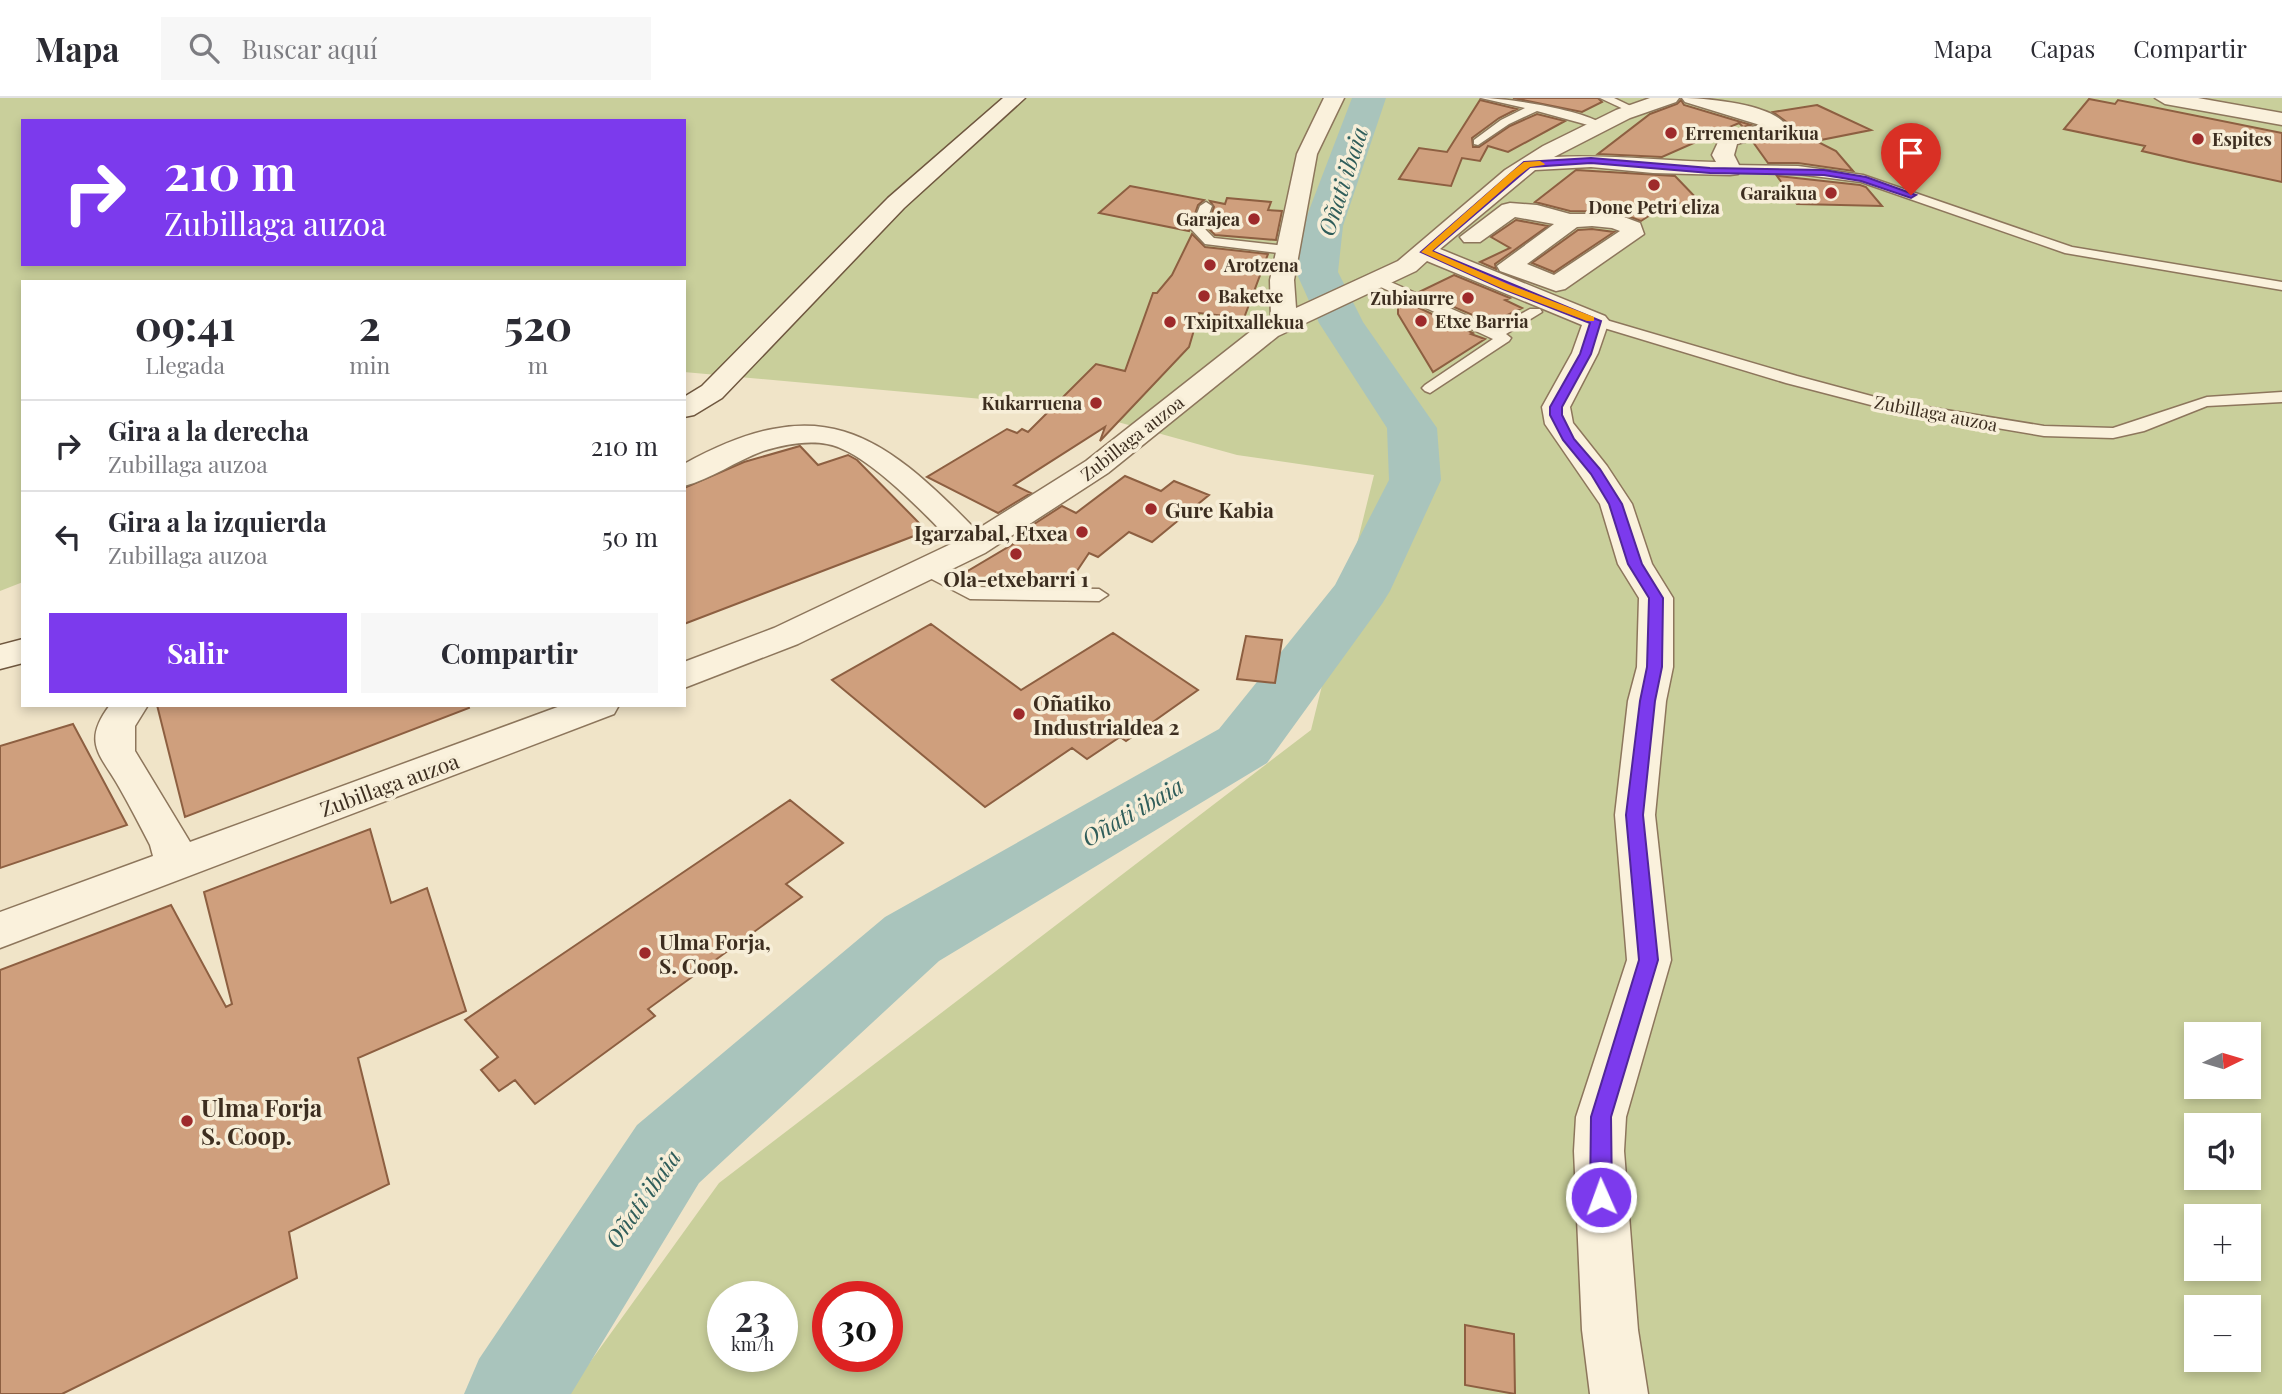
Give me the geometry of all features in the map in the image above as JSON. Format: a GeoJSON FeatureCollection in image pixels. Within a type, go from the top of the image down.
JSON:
{"type":"FeatureCollection","features":[{"type":"Feature","properties":{"kind":"street"},"geometry":{"type":"LineString","coordinates":[[686,408],[712,392],[888,209],[969,135],[1015,98]]}},
{"type":"Feature","properties":{"kind":"street"},"geometry":{"type":"LineString","coordinates":[[1284,321],[1280,292],[1286,250],[1301,194],[1307,154],[1334,98]]}},
{"type":"Feature","properties":{"kind":"street","name":"Zubillaga auzoa"},"geometry":{"type":"LineString","coordinates":[[1441,247],[1527,164],[1616,133],[1634,110],[1670,98]]}},
{"type":"Feature","properties":{"kind":"street"},"geometry":{"type":"LineString","coordinates":[[1527,164],[1591,161],[1730,169],[1723,155],[1728,140],[1775,127],[1775,124],[1748,113],[1692,98]]}},
{"type":"Feature","properties":{"kind":"street"},"geometry":{"type":"LineString","coordinates":[[2165,98],[2282,119]]}},
{"type":"Feature","properties":{"kind":"street"},"geometry":{"type":"LineString","coordinates":[[1616,133],[1643,166]]}},
{"type":"Feature","properties":{"kind":"street","name":"Zubillaga auzoa"},"geometry":{"type":"LineString","coordinates":[[686,675],[786,636],[928,570],[973,546],[1049,501],[1097,467],[1233,357],[1284,321],[1407,266],[1510,210],[1537,212],[1570,221],[1616,221],[1632,228],[1632,234],[1556,284],[1509,266]]}},
{"type":"Feature","properties":{"kind":"street"},"geometry":{"type":"LineString","coordinates":[[1441,247],[1509,266],[1560,231],[1570,221]]}},
{"type":"Feature","properties":{"kind":"street","name":"Zubillaga auzoa"},"geometry":{"type":"LineString","coordinates":[[1441,247],[1507,287],[1596,321]]}},
{"type":"Feature","properties":{"kind":"street"},"geometry":{"type":"LineString","coordinates":[[1596,321],[1585,354],[1556,407],[1556,415],[1569,440],[1596,472],[1616,504],[1635,564],[1656,598],[1655,667],[1647,701],[1635,815],[1649,960],[1601,1117],[1602,1220],[1610,1329],[1619,1394]]}},
{"type":"Feature","properties":{"kind":"street"},"geometry":{"type":"LineString","coordinates":[[686,476],[758,444],[796,436],[832,435],[859,446],[882,462],[973,546]]}},
{"type":"Feature","properties":{"kind":"street"},"geometry":{"type":"LineString","coordinates":[[0,657],[21,652]]}},
{"type":"Feature","properties":{"kind":"street"},"geometry":{"type":"LineString","coordinates":[[129,707],[116,724],[116,754],[132,775],[171,845],[176,863]]}},
{"type":"Feature","properties":{"kind":"street","name":"Zubillaga auzoa"},"geometry":{"type":"LineString","coordinates":[[0,930],[596,707]]}},
{"type":"Feature","properties":{"kind":"lane"},"geometry":{"type":"LineString","coordinates":[[1486,98],[1530,103],[1616,133]]}},
{"type":"Feature","properties":{"kind":"lane"},"geometry":{"type":"LineString","coordinates":[[1605,98],[1634,110]]}},
{"type":"Feature","properties":{"kind":"lane"},"geometry":{"type":"LineString","coordinates":[[1478,142],[1530,103]]}},
{"type":"Feature","properties":{"kind":"lane"},"geometry":{"type":"LineString","coordinates":[[1730,169],[1798,170],[1863,179],[2070,250],[2282,286]]}},
{"type":"Feature","properties":{"kind":"lane"},"geometry":{"type":"LineString","coordinates":[[1206,206],[1197,229],[1210,242],[1286,250]]}},
{"type":"Feature","properties":{"kind":"lane"},"geometry":{"type":"LineString","coordinates":[[1375,281],[1504,338],[1430,388]]}},
{"type":"Feature","properties":{"kind":"lane"},"geometry":{"type":"LineString","coordinates":[[1495,334],[1535,312]]}},
{"type":"Feature","properties":{"kind":"lane","name":"Zubillaga auzoa"},"geometry":{"type":"LineString","coordinates":[[1596,321],[1744,367],[1827,389],[1914,410],[2015,428],[2084,434],[2120,433],[2143,427],[2197,404],[2282,397]]}},
{"type":"Feature","properties":{"kind":"lane"},"geometry":{"type":"LineString","coordinates":[[928,570],[970,593],[1099,595]]}},
{"type":"Feature","properties":{"kind":"green space"},"geometry":{"type":"Polygon","coordinates":[[[0,98],[2282,98],[2282,1394],[567,1394],[719,1183],[1311,730],[1374,475],[1237,455],[1060,406],[686,372],[686,280],[21,280],[21,583],[0,591],[0,98]]]}},
{"type":"Feature","properties":{"kind":"building"},"geometry":{"type":"Polygon","coordinates":[[[1513,98],[1598,98],[1602,102],[1582,112],[1513,98]]]}},
{"type":"Feature","properties":{"kind":"building","name":"Espites"},"geometry":{"type":"Polygon","coordinates":[[[2089,99],[2115,104],[2118,100],[2282,133],[2282,182],[2142,151],[2145,146],[2064,129],[2089,99]]]}},
{"type":"Feature","properties":{"kind":"building"},"geometry":{"type":"Polygon","coordinates":[[[1480,100],[1517,109],[1499,118],[1472,138],[1473,147],[1479,147],[1510,126],[1537,114],[1565,121],[1508,152],[1488,146],[1480,161],[1462,158],[1451,186],[1399,179],[1419,148],[1447,152],[1480,100]]]}},
{"type":"Feature","properties":{"kind":"building"},"geometry":{"type":"Polygon","coordinates":[[[1681,100],[1684,105],[1751,125],[1743,127],[1739,123],[1662,157],[1598,154],[1650,114],[1681,100]]]}},
{"type":"Feature","properties":{"kind":"building"},"geometry":{"type":"Polygon","coordinates":[[[1817,105],[1871,130],[1816,141],[1836,151],[1853,171],[1798,163],[1768,163],[1753,142],[1784,132],[1788,123],[1773,112],[1817,105]]]}},
{"type":"Feature","properties":{"kind":"building"},"geometry":{"type":"Polygon","coordinates":[[[1576,170],[1675,176],[1700,202],[1666,205],[1641,221],[1617,212],[1570,211],[1535,202],[1576,170]]]}},
{"type":"Feature","properties":{"kind":"building","name":"Garaikua"},"geometry":{"type":"Polygon","coordinates":[[[1777,176],[1860,185],[1866,187],[1882,206],[1797,204],[1777,176]]]}},
{"type":"Feature","properties":{"kind":"building"},"geometry":{"type":"Polygon","coordinates":[[[1130,186],[1204,200],[1198,205],[1189,231],[1099,213],[1130,186]]]}},
{"type":"Feature","properties":{"kind":"building","name":"Garajea"},"geometry":{"type":"Polygon","coordinates":[[[1227,198],[1271,202],[1268,210],[1282,211],[1276,240],[1215,235],[1207,227],[1214,207],[1210,201],[1225,204],[1227,198]]]}},
{"type":"Feature","properties":{"kind":"building"},"geometry":{"type":"Polygon","coordinates":[[[1516,220],[1548,226],[1495,264],[1496,269],[1480,262],[1510,248],[1491,237],[1516,220]]]}},
{"type":"Feature","properties":{"kind":"building"},"geometry":{"type":"Polygon","coordinates":[[[1578,230],[1614,232],[1554,272],[1532,263],[1578,230]]]}},
{"type":"Feature","properties":{"kind":"building"},"geometry":{"type":"Polygon","coordinates":[[[1192,234],[1205,247],[1268,254],[1244,318],[1199,313],[1189,347],[1100,441],[1105,427],[1014,485],[1031,493],[998,513],[927,477],[1007,429],[1017,433],[1022,429],[1028,432],[1096,364],[1125,371],[1153,293],[1157,293],[1172,275],[1192,234]]]}},
{"type":"Feature","properties":{"kind":"building","name":"Zubiaurre"},"geometry":{"type":"Polygon","coordinates":[[[1454,275],[1510,298],[1505,300],[1522,308],[1491,323],[1419,292],[1454,275]]]}},
{"type":"Feature","properties":{"kind":"building","name":"Etxe Barria"},"geometry":{"type":"Polygon","coordinates":[[[1402,300],[1485,339],[1433,372],[1398,314],[1398,301],[1402,300]]]}},
{"type":"Feature","properties":{"kind":"building"},"geometry":{"type":"Polygon","coordinates":[[[800,446],[818,465],[848,455],[857,460],[927,531],[686,623],[686,487],[744,462],[800,446]]]}},
{"type":"Feature","properties":{"kind":"building"},"geometry":{"type":"Polygon","coordinates":[[[1125,476],[1161,491],[1174,481],[1209,495],[1152,542],[1129,532],[1098,557],[1089,553],[1067,586],[1027,578],[1016,585],[961,575],[1035,531],[1028,528],[1062,506],[1076,513],[1125,476]]]}},
{"type":"Feature","properties":{"kind":"building","name":"Oñatiko Industrialdea 2"},"geometry":{"type":"Polygon","coordinates":[[[931,624],[1021,690],[1113,633],[1198,690],[1126,741],[1120,737],[1087,759],[1072,748],[985,807],[832,680],[931,624]]]}},
{"type":"Feature","properties":{"kind":"building"},"geometry":{"type":"Polygon","coordinates":[[[1246,636],[1282,640],[1275,683],[1237,679],[1246,636]]]}},
{"type":"Feature","properties":{"kind":"building"},"geometry":{"type":"Polygon","coordinates":[[[158,707],[469,707],[469,708],[185,817],[158,707]]]}},
{"type":"Feature","properties":{"kind":"building"},"geometry":{"type":"Polygon","coordinates":[[[73,724],[127,825],[0,868],[0,746],[73,724]]]}},
{"type":"Feature","properties":{"kind":"building","name":"Ulma Forja, S. Coop."},"geometry":{"type":"Polygon","coordinates":[[[790,800],[843,843],[786,884],[802,897],[648,1009],[655,1016],[535,1104],[515,1080],[499,1091],[481,1070],[498,1057],[465,1020],[790,800]]]}},
{"type":"Feature","properties":{"kind":"building","name":"Ulma Forja S. Coop."},"geometry":{"type":"Polygon","coordinates":[[[370,829],[391,903],[427,888],[466,1011],[358,1058],[389,1184],[289,1232],[297,1278],[62,1394],[0,1394],[0,970],[171,905],[226,1007],[232,1004],[204,892],[370,829]]]}},
{"type":"Feature","properties":{"kind":"building"},"geometry":{"type":"Polygon","coordinates":[[[1465,1325],[1514,1334],[1515,1394],[1465,1385],[1465,1325]]]}},
{"type":"Feature","properties":{"kind":"waterway","name":"Oñati ibaia"},"geometry":{"type":"LineString","coordinates":[[514,1394],[668,1154],[912,939],[1243,746],[1361,591],[1415,480],[1412,428],[1341,323],[1317,272],[1323,226],[1369,98]]}},
{"type":"Feature","properties":{"kind":"slow traffic"},"geometry":{"type":"LineString","coordinates":[[1540,164],[1527,164],[1426,252],[1591,319]]}},
{"type":"Feature","properties":{"kind":"place","name":"Errementarikua"},"geometry":{"type":"Point","coordinates":[1671,133]}},
{"type":"Feature","properties":{"kind":"place","name":"Espites"},"geometry":{"type":"Point","coordinates":[2198,139]}},
{"type":"Feature","properties":{"kind":"place","name":"Done Petri eliza"},"geometry":{"type":"Point","coordinates":[1654,185]}},
{"type":"Feature","properties":{"kind":"place","name":"Garaikua"},"geometry":{"type":"Point","coordinates":[1831,193]}},
{"type":"Feature","properties":{"kind":"place","name":"Garajea"},"geometry":{"type":"Point","coordinates":[1254,219]}},
{"type":"Feature","properties":{"kind":"place","name":"Arotzena"},"geometry":{"type":"Point","coordinates":[1210,265]}},
{"type":"Feature","properties":{"kind":"place","name":"Baketxe"},"geometry":{"type":"Point","coordinates":[1204,296]}},
{"type":"Feature","properties":{"kind":"place","name":"Zubiaurre"},"geometry":{"type":"Point","coordinates":[1468,298]}},
{"type":"Feature","properties":{"kind":"place","name":"Etxe Barria"},"geometry":{"type":"Point","coordinates":[1421,321]}},
{"type":"Feature","properties":{"kind":"place","name":"Txipitxallekua"},"geometry":{"type":"Point","coordinates":[1170,322]}},
{"type":"Feature","properties":{"kind":"place","name":"Kukarruena"},"geometry":{"type":"Point","coordinates":[1096,403]}},
{"type":"Feature","properties":{"kind":"place","name":"Gure Kabia"},"geometry":{"type":"Point","coordinates":[1151,509]}},
{"type":"Feature","properties":{"kind":"place","name":"Igarzabal, Etxea"},"geometry":{"type":"Point","coordinates":[1082,532]}},
{"type":"Feature","properties":{"kind":"place","name":"Ola-etxebarri 1"},"geometry":{"type":"Point","coordinates":[1016,554]}},
{"type":"Feature","properties":{"kind":"place","name":"Oñatiko Industrialdea 2"},"geometry":{"type":"Point","coordinates":[1019,714]}},
{"type":"Feature","properties":{"kind":"place","name":"Ulma Forja, S. Coop."},"geometry":{"type":"Point","coordinates":[645,953]}},
{"type":"Feature","properties":{"kind":"place","name":"Ulma Forja S. Coop."},"geometry":{"type":"Point","coordinates":[187,1121]}},
{"type":"Feature","properties":{"kind":"route"},"geometry":{"type":"LineString","coordinates":[[1601,1197],[1601,1117],[1649,960],[1635,815],[1647,701],[1655,667],[1656,598],[1635,564],[1616,504],[1596,472],[1569,440],[1556,415],[1556,407],[1585,354],[1596,321],[1426,252],[1527,164],[1591,161],[1710,171],[1798,170],[1863,179],[1911,195]]}}]}
